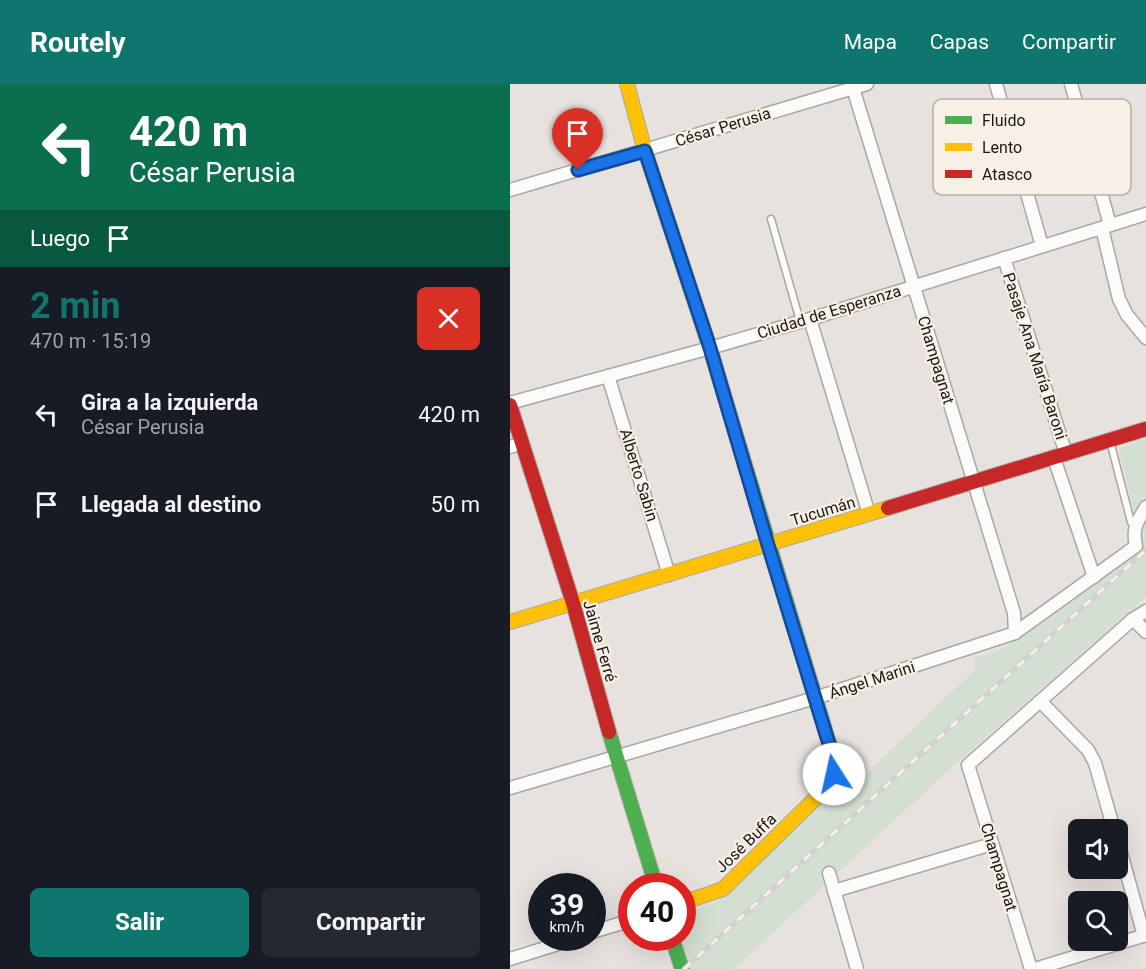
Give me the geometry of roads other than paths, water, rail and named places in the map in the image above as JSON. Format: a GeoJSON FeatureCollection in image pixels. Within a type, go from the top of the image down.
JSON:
{"type":"FeatureCollection","features":[{"type":"Feature","properties":{"kind":"street"},"geometry":{"type":"LineString","coordinates":[[627,84],[645,151],[710,348],[814,698]]}},
{"type":"Feature","properties":{"kind":"street"},"geometry":{"type":"LineString","coordinates":[[816,84],[820,98]]}},
{"type":"Feature","properties":{"kind":"street","name":"César Perusia"},"geometry":{"type":"LineString","coordinates":[[510,190],[866,84]]}},
{"type":"Feature","properties":{"kind":"street"},"geometry":{"type":"LineString","coordinates":[[996,84],[1000,99]]}},
{"type":"Feature","properties":{"kind":"street"},"geometry":{"type":"LineString","coordinates":[[1071,84],[1075,99]]}},
{"type":"Feature","properties":{"kind":"street","name":"Champagnat"},"geometry":{"type":"LineString","coordinates":[[853,88],[1014,613],[1014,633]]}},
{"type":"Feature","properties":{"kind":"street"},"geometry":{"type":"LineString","coordinates":[[1028,195],[1042,246]]}},
{"type":"Feature","properties":{"kind":"street"},"geometry":{"type":"LineString","coordinates":[[1098,195],[1119,299],[1127,315],[1146,338]]}},
{"type":"Feature","properties":{"kind":"street","name":"Ciudad de Esperanza"},"geometry":{"type":"LineString","coordinates":[[510,404],[805,320],[1146,214]]}},
{"type":"Feature","properties":{"kind":"street","name":"Pasaje Ana María Baroni"},"geometry":{"type":"LineString","coordinates":[[1004,258],[1094,577]]}},
{"type":"Feature","properties":{"kind":"street"},"geometry":{"type":"LineString","coordinates":[[805,320],[869,514]]}},
{"type":"Feature","properties":{"kind":"street","name":"Alberto Sabin"},"geometry":{"type":"LineString","coordinates":[[608,376],[669,575]]}},
{"type":"Feature","properties":{"kind":"street","name":"Jaime Ferré"},"geometry":{"type":"LineString","coordinates":[[510,404],[516,445],[573,603],[652,873]]}},
{"type":"Feature","properties":{"kind":"street","name":"Tucumán"},"geometry":{"type":"LineString","coordinates":[[510,622],[1146,429]]}},
{"type":"Feature","properties":{"kind":"street","name":"Ángel Marini"},"geometry":{"type":"LineString","coordinates":[[510,788],[814,698],[1014,633],[1136,546],[1134,535],[1137,522],[1146,507]]}},
{"type":"Feature","properties":{"kind":"street"},"geometry":{"type":"LineString","coordinates":[[1111,819],[1095,764],[1088,750],[1040,700],[1146,611]]}},
{"type":"Feature","properties":{"kind":"street"},"geometry":{"type":"LineString","coordinates":[[1134,619],[1146,632]]}},
{"type":"Feature","properties":{"kind":"street","name":"José Buffa"},"geometry":{"type":"LineString","coordinates":[[696,898],[723,889],[823,791],[834,774],[833,757],[814,698]]}},
{"type":"Feature","properties":{"kind":"street","name":"Champagnat"},"geometry":{"type":"LineString","coordinates":[[1033,969],[968,765],[1040,700]]}},
{"type":"Feature","properties":{"kind":"street"},"geometry":{"type":"LineString","coordinates":[[834,891],[992,844]]}},
{"type":"Feature","properties":{"kind":"street"},"geometry":{"type":"LineString","coordinates":[[829,873],[856,969]]}},
{"type":"Feature","properties":{"kind":"street"},"geometry":{"type":"LineString","coordinates":[[1033,969],[1145,935],[1128,876]]}},
{"type":"Feature","properties":{"kind":"street"},"geometry":{"type":"LineString","coordinates":[[512,969],[510,961],[539,951]]}},
{"type":"Feature","properties":{"kind":"street"},"geometry":{"type":"LineString","coordinates":[[676,951],[682,969]]}},
{"type":"Feature","properties":{"kind":"lane"},"geometry":{"type":"LineString","coordinates":[[771,219],[805,320]]}},
{"type":"Feature","properties":{"kind":"lane"},"geometry":{"type":"LineString","coordinates":[[1110,441],[1135,530]]}},
{"type":"Feature","properties":{"kind":"railway"},"geometry":{"type":"LineString","coordinates":[[684,969],[1146,550]]}}]}
